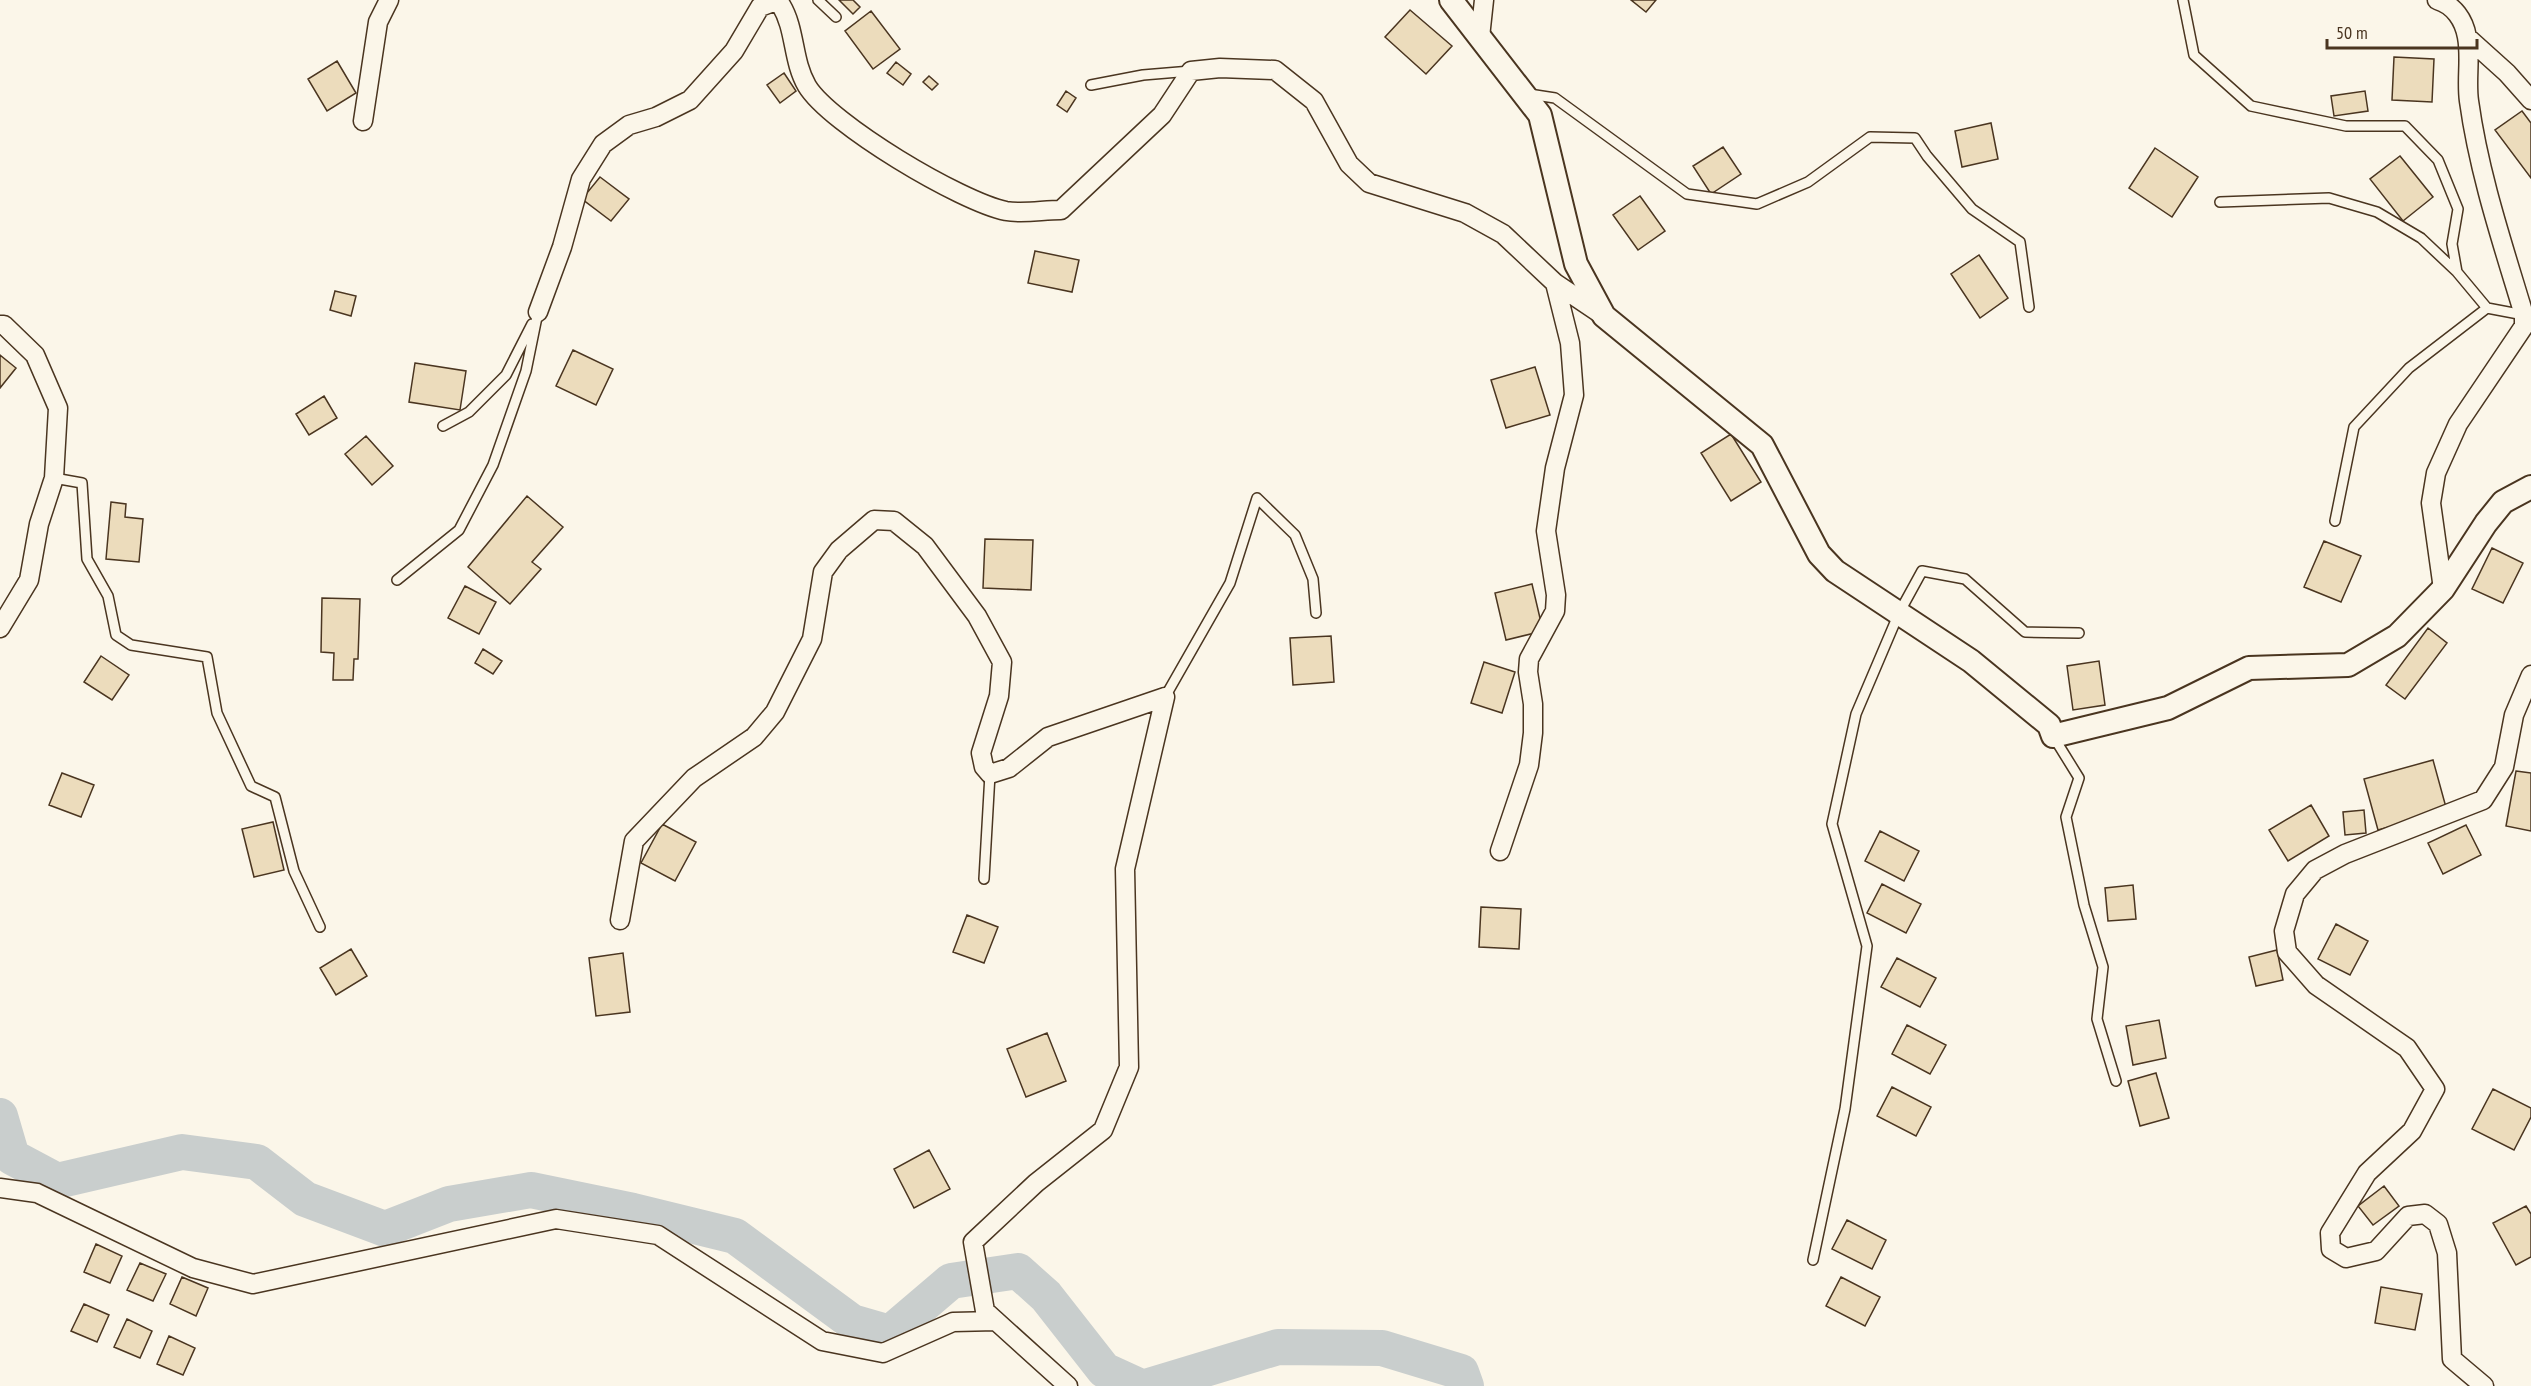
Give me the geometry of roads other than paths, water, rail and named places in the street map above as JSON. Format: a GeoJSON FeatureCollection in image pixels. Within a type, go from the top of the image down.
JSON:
{"type":"FeatureCollection","features":[{"type":"Feature","properties":{"kind":"street"},"geometry":{"type":"LineString","coordinates":[[363,121],[378,22],[389,0]]}},
{"type":"Feature","properties":{"kind":"street"},"geometry":{"type":"LineString","coordinates":[[1451,0],[1540,115],[1576,264],[1604,316]]}},
{"type":"Feature","properties":{"kind":"street"},"geometry":{"type":"LineString","coordinates":[[1480,37],[1484,0]]}},
{"type":"Feature","properties":{"kind":"street"},"geometry":{"type":"LineString","coordinates":[[2437,0],[2446,3],[2458,14],[2467,37],[2468,100],[2484,180],[2524,315],[2524,326],[2458,424],[2436,473],[2431,503],[2443,590]]}},
{"type":"Feature","properties":{"kind":"street"},"geometry":{"type":"LineString","coordinates":[[538,312],[562,247],[581,179],[603,144],[629,125],[656,117],[690,100],[734,51],[760,7],[772,1],[781,5],[787,15],[791,26],[793,48],[807,86],[829,111],[921,173],[962,196],[1007,211],[1061,210],[1162,115],[1191,71],[1220,68],[1275,70],[1314,101],[1348,164],[1369,183],[1465,213],[1503,234],[1555,283],[1604,316],[1762,445],[1819,554],[1835,571],[1971,661],[2049,725],[2054,736],[2168,708],[2249,668],[2348,665],[2397,636],[2443,590],[2486,523],[2504,502],[2531,487]]}},
{"type":"Feature","properties":{"kind":"street"},"geometry":{"type":"LineString","coordinates":[[2467,37],[2507,73],[2531,100]]}},
{"type":"Feature","properties":{"kind":"street"},"geometry":{"type":"LineString","coordinates":[[1500,851],[1529,765],[1533,733],[1533,704],[1528,672],[1529,659],[1555,611],[1556,595],[1546,531],[1554,468],[1574,395],[1570,343],[1555,283]]}},
{"type":"Feature","properties":{"kind":"street"},"geometry":{"type":"LineString","coordinates":[[0,325],[4,325],[35,355],[58,408],[54,478],[39,524],[29,580],[0,628]]}},
{"type":"Feature","properties":{"kind":"street"},"geometry":{"type":"LineString","coordinates":[[620,920],[634,841],[694,778],[754,737],[775,712],[812,639],[823,572],[839,550],[874,520],[894,521],[926,546],[977,616],[1002,662],[999,696],[981,753],[984,767],[990,774],[1009,768],[1047,737],[1165,697]]}},
{"type":"Feature","properties":{"kind":"street"},"geometry":{"type":"LineString","coordinates":[[2484,1386],[2452,1359],[2447,1252],[2438,1224],[2425,1214],[2408,1216],[2376,1251],[2346,1258],[2331,1249],[2330,1233],[2367,1173],[2412,1131],[2435,1089],[2407,1048],[2316,986],[2287,952],[2284,930],[2295,894],[2315,870],[2345,854],[2483,800],[2504,767],[2514,715],[2531,675]]}},
{"type":"Feature","properties":{"kind":"street"},"geometry":{"type":"LineString","coordinates":[[1068,1386],[990,1316],[973,1242],[1036,1183],[1103,1130],[1130,1067],[1125,869],[1165,697]]}},
{"type":"Feature","properties":{"kind":"street"},"geometry":{"type":"LineString","coordinates":[[0,1188],[37,1193],[193,1268],[253,1284],[556,1219],[658,1235],[822,1341],[882,1353],[953,1322],[990,1316]]}},
{"type":"Feature","properties":{"kind":"lane"},"geometry":{"type":"LineString","coordinates":[[818,0],[836,17]]}},
{"type":"Feature","properties":{"kind":"lane"},"geometry":{"type":"LineString","coordinates":[[2183,0],[2194,55],[2251,106],[2346,126],[2405,126],[2438,160],[2458,209],[2452,244],[2457,272]]}},
{"type":"Feature","properties":{"kind":"lane"},"geometry":{"type":"LineString","coordinates":[[1091,85],[1143,75],[1191,71]]}},
{"type":"Feature","properties":{"kind":"lane"},"geometry":{"type":"LineString","coordinates":[[1523,93],[1555,98],[1687,194],[1757,204],[1808,182],[1870,137],[1915,138],[1927,156],[1972,209],[2020,242],[2029,307]]}},
{"type":"Feature","properties":{"kind":"lane"},"geometry":{"type":"LineString","coordinates":[[2220,202],[2329,198],[2377,212],[2421,238],[2457,272],[2487,308],[2524,315]]}},
{"type":"Feature","properties":{"kind":"lane"},"geometry":{"type":"LineString","coordinates":[[2335,521],[2354,428],[2409,368],[2487,308]]}},
{"type":"Feature","properties":{"kind":"lane"},"geometry":{"type":"LineString","coordinates":[[443,426],[469,412],[506,375],[538,312]]}},
{"type":"Feature","properties":{"kind":"lane"},"geometry":{"type":"LineString","coordinates":[[397,580],[459,530],[493,465],[526,371],[538,312]]}},
{"type":"Feature","properties":{"kind":"lane"},"geometry":{"type":"LineString","coordinates":[[54,478],[82,483],[87,559],[108,596],[116,635],[131,645],[207,657],[217,713],[251,786],[275,797],[294,871],[320,927]]}},
{"type":"Feature","properties":{"kind":"lane"},"geometry":{"type":"LineString","coordinates":[[1165,697],[1230,583],[1257,498],[1295,535],[1313,579],[1316,613]]}},
{"type":"Feature","properties":{"kind":"lane"},"geometry":{"type":"LineString","coordinates":[[1813,1260],[1845,1109],[1867,946],[1832,824],[1856,714],[1899,613],[1922,571],[1965,579],[2025,632],[2079,633]]}},
{"type":"Feature","properties":{"kind":"lane"},"geometry":{"type":"LineString","coordinates":[[2054,736],[2079,778],[2066,818],[2084,905],[2103,967],[2097,1019],[2116,1081]]}},
{"type":"Feature","properties":{"kind":"lane"},"geometry":{"type":"LineString","coordinates":[[984,879],[990,774]]}},
{"type":"Feature","properties":{"kind":"waterway"},"geometry":{"type":"LineString","coordinates":[[0,1116],[12,1157],[57,1181],[182,1152],[257,1162],[305,1199],[385,1229],[449,1204],[531,1190],[633,1211],[735,1236],[852,1322],[890,1333],[951,1281],[1018,1271],[1046,1296],[1104,1370],[1139,1386]]}},
{"type":"Feature","properties":{"kind":"waterway"},"geometry":{"type":"LineString","coordinates":[[1149,1386],[1278,1347],[1382,1348],[1461,1372],[1466,1386]]}}]}
